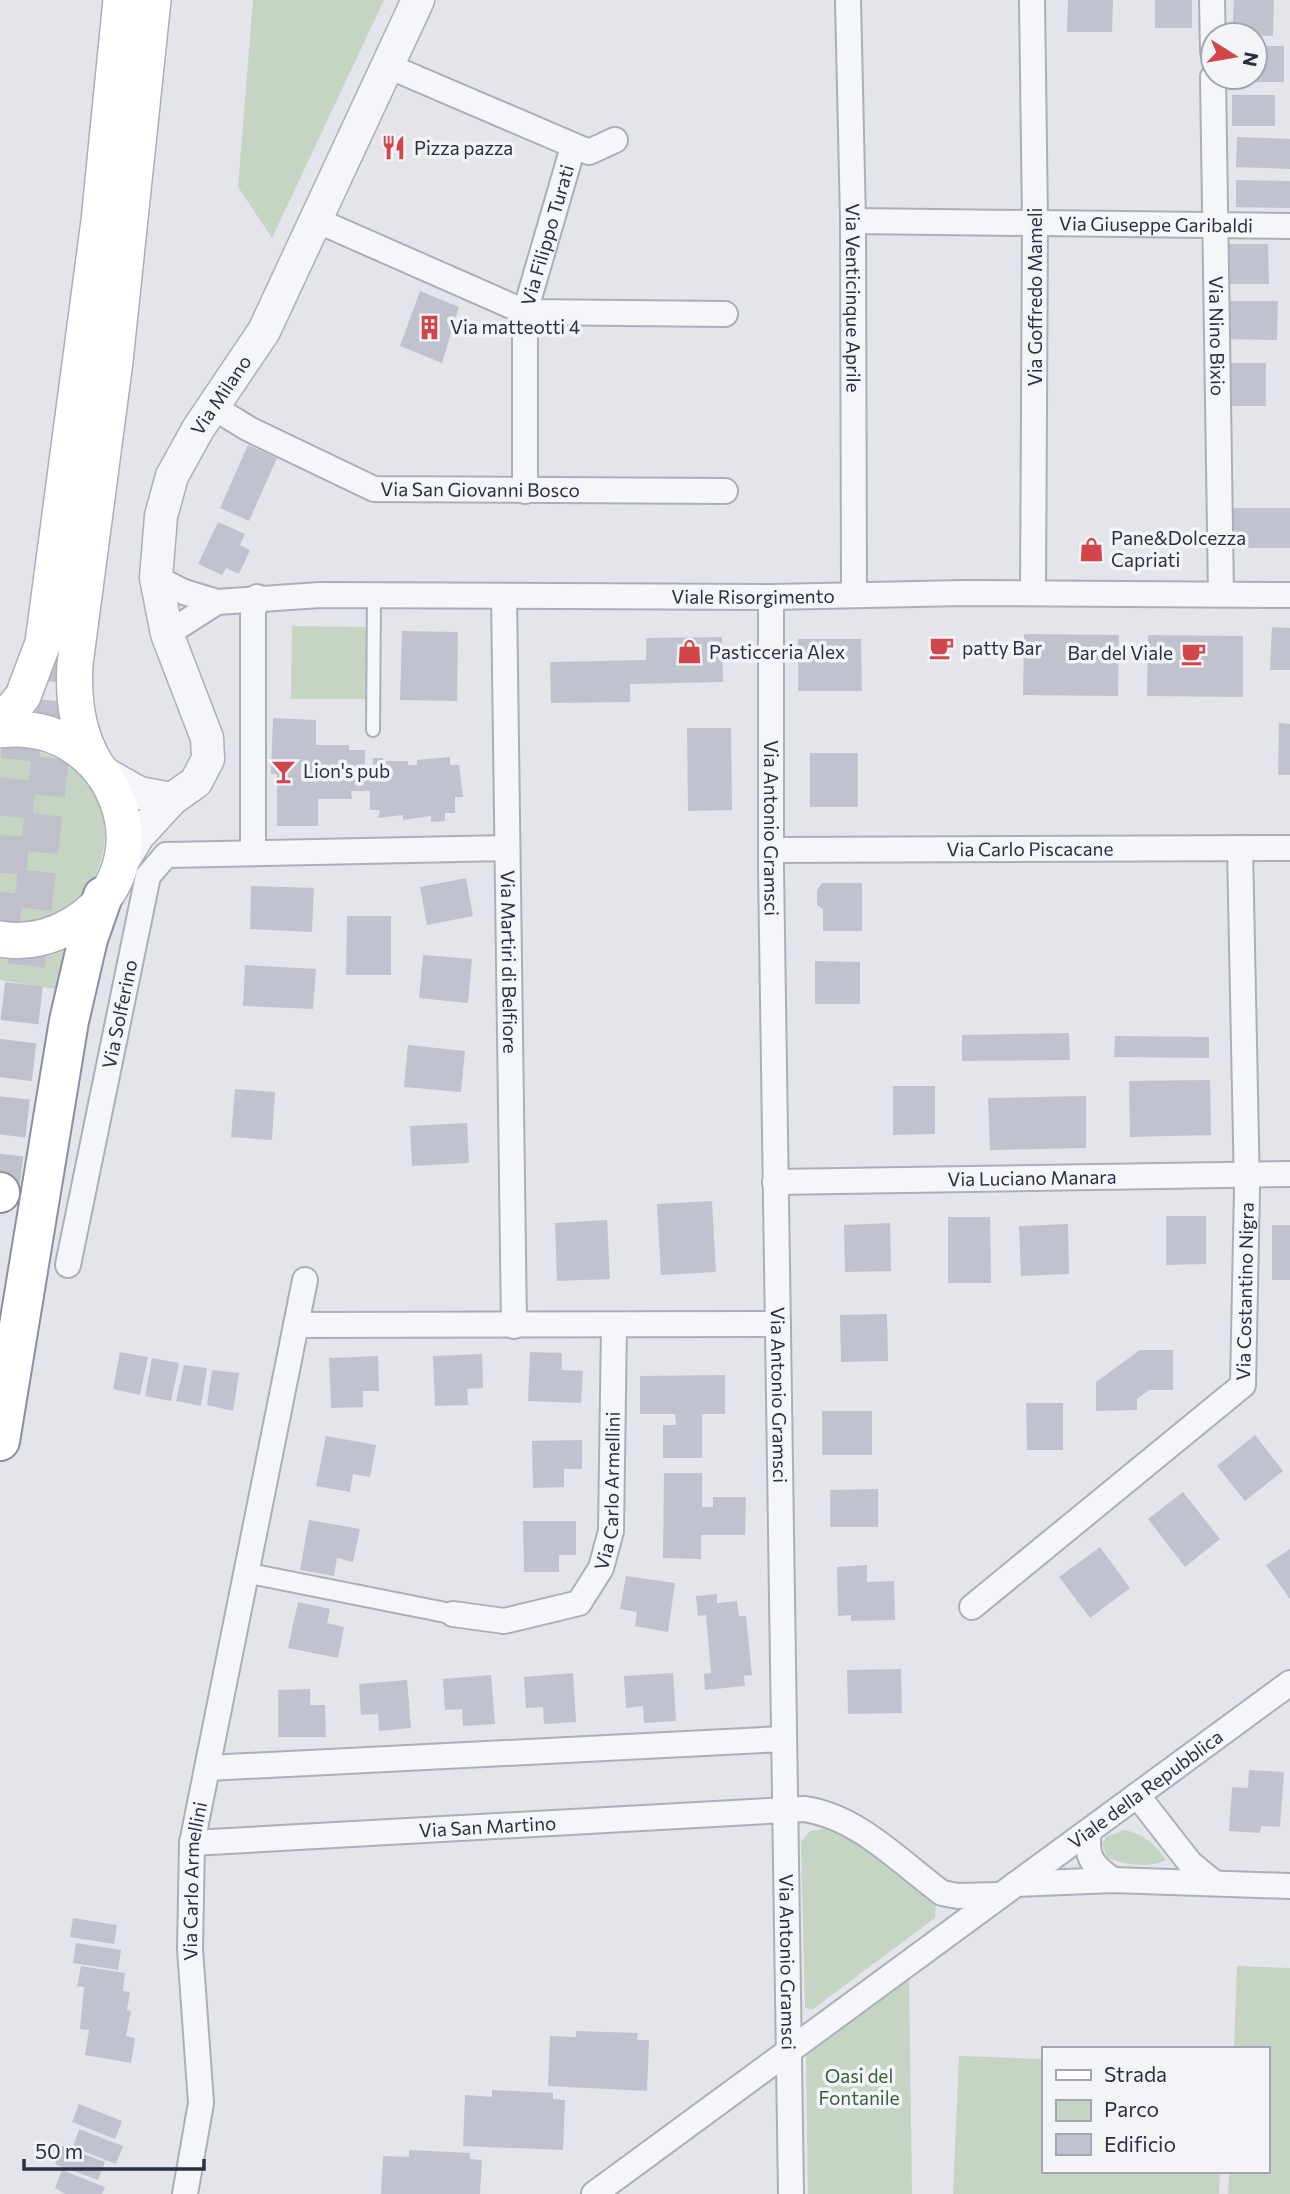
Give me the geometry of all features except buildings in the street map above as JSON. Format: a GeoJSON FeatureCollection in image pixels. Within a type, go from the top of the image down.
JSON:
{"type":"FeatureCollection","features":[{"type":"Feature","properties":{"kind":"highway"},"geometry":{"type":"LineString","coordinates":[[0,1441],[71,1011],[88,939],[110,883]]}},
{"type":"Feature","properties":{"kind":"main road"},"geometry":{"type":"LineString","coordinates":[[0,727],[23,696],[43,643],[86,331],[121,0]]}},
{"type":"Feature","properties":{"kind":"main road"},"geometry":{"type":"LineString","coordinates":[[0,939],[37,939],[61,931],[82,918],[110,883],[122,849],[123,822],[116,796],[86,744],[76,708],[75,664],[121,308],[153,0]]}},
{"type":"Feature","properties":{"kind":"main road"},"geometry":{"type":"LineString","coordinates":[[0,727],[47,733],[71,743],[99,767]]}},
{"type":"Feature","properties":{"kind":"street","name":"Via Milano"},"geometry":{"type":"LineString","coordinates":[[110,883],[138,836],[172,799],[196,782],[208,759],[209,748],[201,717],[167,634],[156,578],[160,516],[172,476],[213,407],[264,331],[418,0]]}},
{"type":"Feature","properties":{"kind":"street","name":"Via Venticinque Aprile"},"geometry":{"type":"LineString","coordinates":[[848,0],[853,221],[854,595]]}},
{"type":"Feature","properties":{"kind":"street","name":"Via Goffredo Mameli"},"geometry":{"type":"LineString","coordinates":[[1032,0],[1035,221],[1033,593]]}},
{"type":"Feature","properties":{"kind":"street"},"geometry":{"type":"LineString","coordinates":[[1212,0],[1212,21]]}},
{"type":"Feature","properties":{"kind":"street"},"geometry":{"type":"LineString","coordinates":[[388,66],[573,147],[589,152],[615,139]]}},
{"type":"Feature","properties":{"kind":"street","name":"Via Nino Bixio"},"geometry":{"type":"LineString","coordinates":[[1213,91],[1221,594]]}},
{"type":"Feature","properties":{"kind":"street","name":"Via Filippo Turati"},"geometry":{"type":"LineString","coordinates":[[525,491],[525,312],[573,147]]}},
{"type":"Feature","properties":{"kind":"street"},"geometry":{"type":"LineString","coordinates":[[316,220],[525,312],[725,314]]}},
{"type":"Feature","properties":{"kind":"street","name":"Via Giuseppe Garibaldi"},"geometry":{"type":"LineString","coordinates":[[853,221],[1290,226]]}},
{"type":"Feature","properties":{"kind":"street","name":"Via San Giovanni Bosco"},"geometry":{"type":"LineString","coordinates":[[213,407],[249,429],[373,489],[725,491]]}},
{"type":"Feature","properties":{"kind":"street","name":"Viale Risorgimento"},"geometry":{"type":"LineString","coordinates":[[156,578],[184,592],[217,602],[257,597],[374,595],[1290,595]]}},
{"type":"Feature","properties":{"kind":"street","name":"Via Martiri di Belfiore"},"geometry":{"type":"LineString","coordinates":[[504,596],[514,1326]]}},
{"type":"Feature","properties":{"kind":"street"},"geometry":{"type":"LineString","coordinates":[[253,853],[253,612],[257,597]]}},
{"type":"Feature","properties":{"kind":"street","name":"Via Antonio Gramsci"},"geometry":{"type":"LineString","coordinates":[[771,597],[771,850],[790,2194]]}},
{"type":"Feature","properties":{"kind":"street","name":"Viale Risorgimento"},"geometry":{"type":"LineString","coordinates":[[167,634],[217,602]]}},
{"type":"Feature","properties":{"kind":"street"},"geometry":{"type":"LineString","coordinates":[[99,767],[139,793],[172,799]]}},
{"type":"Feature","properties":{"kind":"street","name":"Via Solferino"},"geometry":{"type":"LineString","coordinates":[[68,1265],[148,876],[166,855],[507,848]]}},
{"type":"Feature","properties":{"kind":"street","name":"Via Costantino Nigra"},"geometry":{"type":"LineString","coordinates":[[972,1607],[1243,1385],[1247,1176],[1240,848]]}},
{"type":"Feature","properties":{"kind":"street","name":"Via Carlo Piscacane"},"geometry":{"type":"LineString","coordinates":[[771,850],[1290,848]]}},
{"type":"Feature","properties":{"kind":"street","name":"Via Luciano Manara"},"geometry":{"type":"LineString","coordinates":[[775,1182],[1290,1174]]}},
{"type":"Feature","properties":{"kind":"street","name":"Via Carlo Armellini"},"geometry":{"type":"LineString","coordinates":[[185,2194],[201,2103],[190,1949],[192,1843],[305,1280]]}},
{"type":"Feature","properties":{"kind":"street"},"geometry":{"type":"LineString","coordinates":[[296,1325],[778,1324]]}},
{"type":"Feature","properties":{"kind":"street","name":"Via Carlo Armellini"},"geometry":{"type":"LineString","coordinates":[[247,1573],[453,1614],[504,1621],[579,1603],[601,1568],[611,1531],[614,1325]]}},
{"type":"Feature","properties":{"kind":"street","name":"Viale della Repubblica"},"geometry":{"type":"LineString","coordinates":[[594,2194],[1290,1684]]}},
{"type":"Feature","properties":{"kind":"street"},"geometry":{"type":"LineString","coordinates":[[208,1768],[784,1739]]}},
{"type":"Feature","properties":{"kind":"street"},"geometry":{"type":"LineString","coordinates":[[1138,1795],[1190,1863],[1213,1882]]}},
{"type":"Feature","properties":{"kind":"street"},"geometry":{"type":"LineString","coordinates":[[784,1810],[804,1809],[837,1817],[942,1893],[958,1896],[1113,1880],[1290,1886]]}},
{"type":"Feature","properties":{"kind":"street","name":"Via San Martino"},"geometry":{"type":"LineString","coordinates":[[192,1843],[784,1810]]}},
{"type":"Feature","properties":{"kind":"street"},"geometry":{"type":"LineString","coordinates":[[1089,1831],[1087,1843],[1093,1865],[1113,1880]]}},
{"type":"Feature","properties":{"kind":"street"},"geometry":{"type":"LineString","coordinates":[[942,1893],[946,1905],[947,1934]]}},
{"type":"Feature","properties":{"kind":"lane"},"geometry":{"type":"LineString","coordinates":[[373,730],[374,595]]}},
{"type":"Feature","properties":{"kind":"green space"},"geometry":{"type":"Polygon","coordinates":[[[253,0],[384,0],[272,238],[238,187],[253,0]]]}},
{"type":"Feature","properties":{"kind":"green space"},"geometry":{"type":"Polygon","coordinates":[[[292,626],[366,627],[366,699],[291,699],[292,626]]]}},
{"type":"Feature","properties":{"kind":"green space"},"geometry":{"type":"Polygon","coordinates":[[[14,747],[59,760],[88,784],[103,815],[104,848],[93,879],[71,905],[40,920],[0,921],[0,750],[14,747]]]}},
{"type":"Feature","properties":{"kind":"green space"},"geometry":{"type":"Polygon","coordinates":[[[69,950],[61,990],[0,980],[0,957],[45,957],[69,950]]]}},
{"type":"Feature","properties":{"kind":"green space"},"geometry":{"type":"Polygon","coordinates":[[[833,1827],[930,1893],[936,1901],[935,1918],[813,2009],[805,2008],[801,1842],[810,1831],[833,1827]]]}},
{"type":"Feature","properties":{"kind":"green space"},"geometry":{"type":"Polygon","coordinates":[[[1124,1830],[1148,1840],[1166,1860],[1153,1864],[1136,1864],[1107,1857],[1102,1843],[1106,1837],[1124,1830]]]}},
{"type":"Feature","properties":{"kind":"green space"},"geometry":{"type":"Polygon","coordinates":[[[1237,1966],[1290,1968],[1290,2194],[1228,2194],[1229,2173],[1269,2173],[1269,2047],[1234,2047],[1237,1966]]]}},
{"type":"Feature","properties":{"kind":"green space","name":"Oasi del Fontanile"},"geometry":{"type":"Polygon","coordinates":[[[909,1974],[912,2194],[808,2194],[806,2055],[909,1974]]]}},
{"type":"Feature","properties":{"kind":"green space"},"geometry":{"type":"Polygon","coordinates":[[[959,2056],[1042,2059],[1042,2173],[1220,2173],[1219,2194],[953,2194],[959,2056]]]}},
{"type":"Feature","properties":{"kind":"tunnel"},"geometry":{"type":"LineString","coordinates":[[0,1192],[63,645]]}},
{"type":"Feature","properties":{"kind":"tunnel"},"geometry":{"type":"LineString","coordinates":[[0,930],[27,698]]}},
{"type":"Feature","properties":{"kind":"place","name":"Pizza pazza"},"geometry":{"type":"Point","coordinates":[394,148]}},
{"type":"Feature","properties":{"kind":"place","name":"Via matteotti 4"},"geometry":{"type":"Point","coordinates":[430,327]}},
{"type":"Feature","properties":{"kind":"place","name":"Pane&Dolcezza Capriati"},"geometry":{"type":"Point","coordinates":[1091,549]}},
{"type":"Feature","properties":{"kind":"place","name":"patty Bar"},"geometry":{"type":"Point","coordinates":[942,648]}},
{"type":"Feature","properties":{"kind":"place","name":"Pasticceria Alex"},"geometry":{"type":"Point","coordinates":[689,652]}},
{"type":"Feature","properties":{"kind":"place","name":"Bar del Viale"},"geometry":{"type":"Point","coordinates":[1193,653]}},
{"type":"Feature","properties":{"kind":"place","name":"Lion's pub"},"geometry":{"type":"Point","coordinates":[283,771]}}]}
